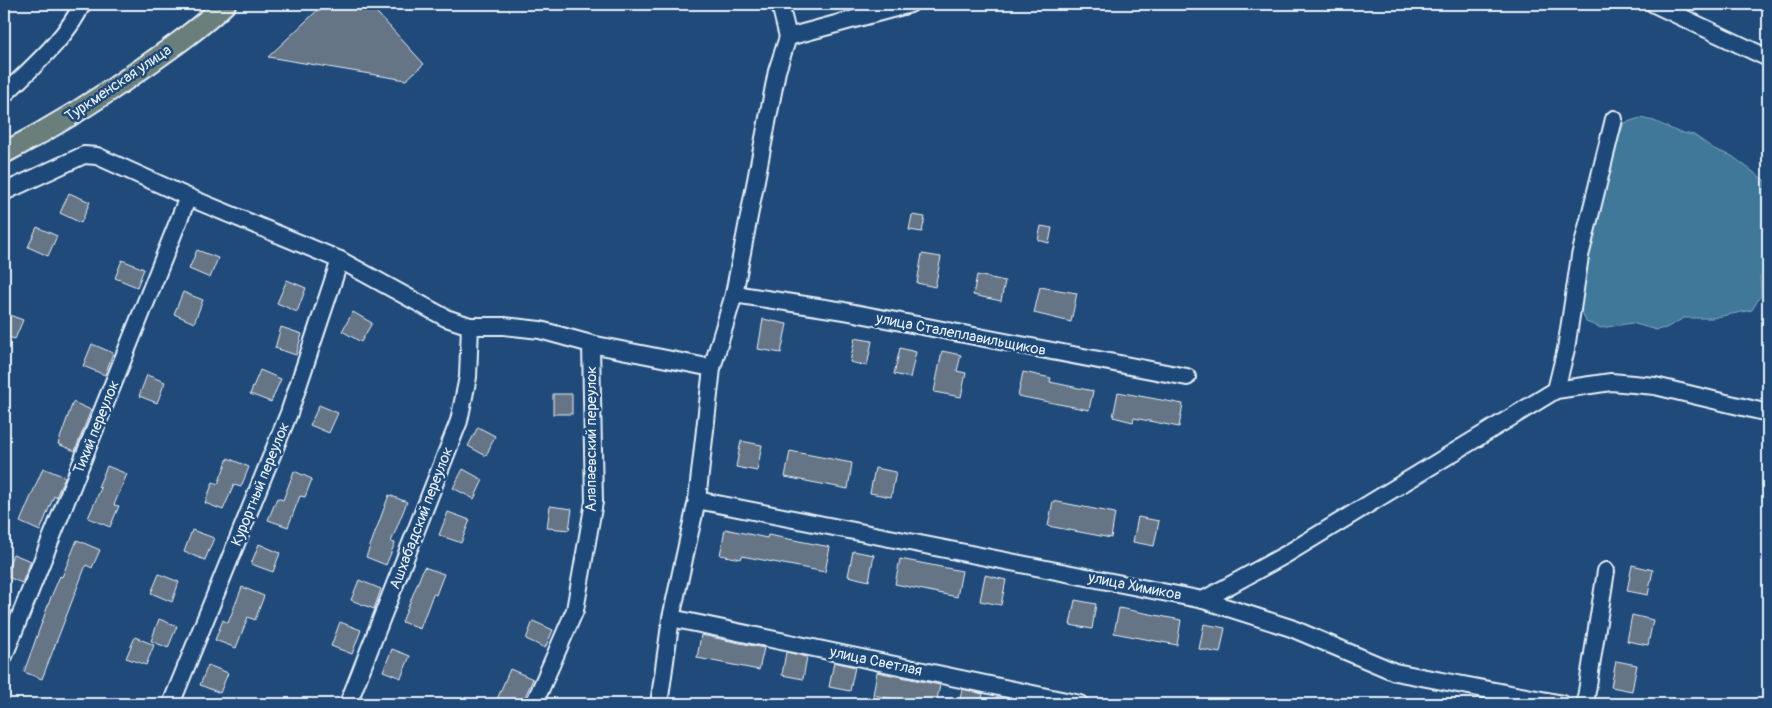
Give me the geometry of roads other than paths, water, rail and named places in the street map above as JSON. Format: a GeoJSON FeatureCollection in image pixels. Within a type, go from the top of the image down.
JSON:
{"type":"FeatureCollection","features":[{"type":"Feature","properties":{"kind":"main road","name":"Туркменская улица"},"geometry":{"type":"LineString","coordinates":[[4,153],[100,98],[177,44],[225,4]]}},
{"type":"Feature","properties":{"kind":"street"},"geometry":{"type":"LineString","coordinates":[[4,94],[46,54],[78,14],[82,4]]}},
{"type":"Feature","properties":{"kind":"street"},"geometry":{"type":"LineString","coordinates":[[659,704],[671,618],[697,500],[712,368],[734,294],[777,71],[788,37],[780,4]]}},
{"type":"Feature","properties":{"kind":"street"},"geometry":{"type":"LineString","coordinates":[[788,37],[910,4]]}},
{"type":"Feature","properties":{"kind":"street"},"geometry":{"type":"LineString","coordinates":[[1654,4],[1768,58]]}},
{"type":"Feature","properties":{"kind":"street"},"geometry":{"type":"LineString","coordinates":[[1556,390],[1566,349],[1580,256],[1614,119]]}},
{"type":"Feature","properties":{"kind":"street"},"geometry":{"type":"LineString","coordinates":[[4,192],[84,155],[97,156],[188,197],[340,260],[446,318],[470,326],[504,326],[540,330],[591,344],[712,368]]}},
{"type":"Feature","properties":{"kind":"street","name":"Тихий переулок"},"geometry":{"type":"LineString","coordinates":[[4,656],[188,197]]}},
{"type":"Feature","properties":{"kind":"street","name":"Курортный переулок"},"geometry":{"type":"LineString","coordinates":[[170,704],[289,413],[340,260]]}},
{"type":"Feature","properties":{"kind":"street","name":"улица Сталеплавильщиков"},"geometry":{"type":"LineString","coordinates":[[734,294],[844,311],[1187,377]]}},
{"type":"Feature","properties":{"kind":"street","name":"Ашхабадский переулок"},"geometry":{"type":"LineString","coordinates":[[348,704],[459,421],[468,376],[470,326]]}},
{"type":"Feature","properties":{"kind":"street","name":"Алапаевский переулок"},"geometry":{"type":"LineString","coordinates":[[534,704],[575,610],[594,502],[591,344]]}},
{"type":"Feature","properties":{"kind":"street"},"geometry":{"type":"LineString","coordinates":[[1203,600],[1285,555],[1556,390],[1611,382],[1655,386],[1768,413]]}},
{"type":"Feature","properties":{"kind":"street","name":"улица Химиков"},"geometry":{"type":"LineString","coordinates":[[697,500],[1203,600],[1291,628],[1395,672],[1563,704]]}},
{"type":"Feature","properties":{"kind":"street"},"geometry":{"type":"LineString","coordinates":[[1585,704],[1606,571]]}},
{"type":"Feature","properties":{"kind":"street","name":"улица Светлая"},"geometry":{"type":"LineString","coordinates":[[671,618],[1080,704]]}},
{"type":"Feature","properties":{"kind":"water"},"geometry":{"type":"Polygon","coordinates":[[[1640,118],[1654,121],[1678,132],[1694,135],[1714,149],[1732,156],[1768,183],[1768,269],[1760,277],[1761,295],[1752,310],[1712,318],[1684,318],[1666,328],[1656,330],[1632,323],[1601,328],[1586,322],[1580,306],[1592,232],[1604,180],[1624,123],[1640,118]]]}}]}
